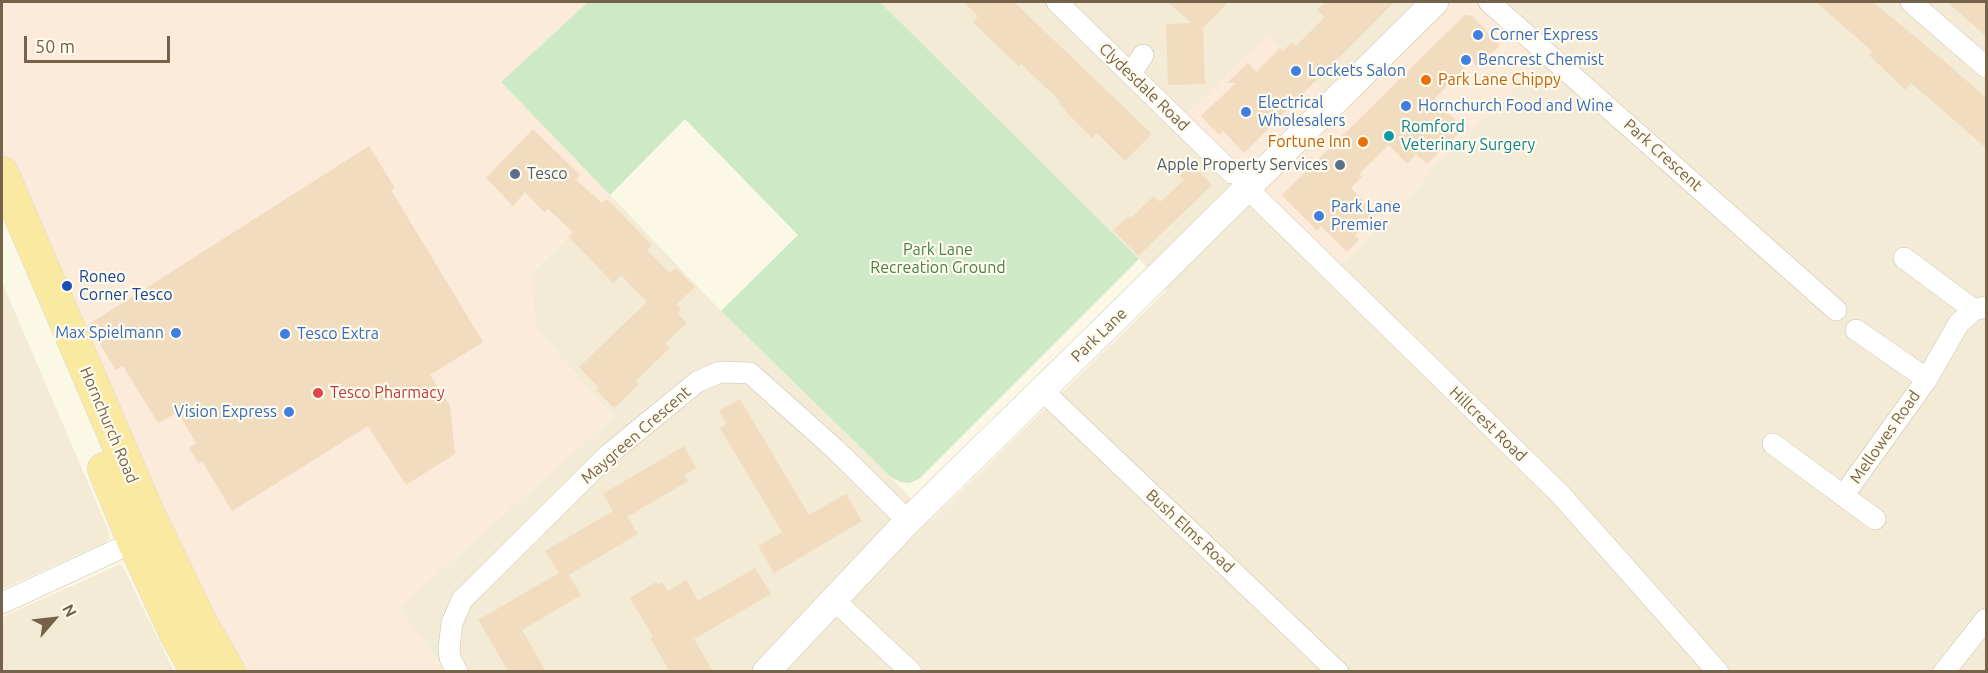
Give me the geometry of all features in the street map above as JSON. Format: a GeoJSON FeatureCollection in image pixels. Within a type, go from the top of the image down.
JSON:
{"type":"FeatureCollection","features":[{"type":"Feature","properties":{"kind":"main road","name":"Hornchurch Road"},"geometry":{"type":"LineString","coordinates":[[2,173],[148,516],[202,625],[230,672]]}},
{"type":"Feature","properties":{"kind":"main road","name":"Hornchurch Road"},"geometry":{"type":"LineString","coordinates":[[2,219],[134,543],[197,672]]}},
{"type":"Feature","properties":{"kind":"street","name":"Clydesdale Road"},"geometry":{"type":"LineString","coordinates":[[1057,2],[1239,180]]}},
{"type":"Feature","properties":{"kind":"street","name":"Park Lane"},"geometry":{"type":"LineString","coordinates":[[766,672],[908,521],[1042,390],[1239,180],[1434,2]]}},
{"type":"Feature","properties":{"kind":"street","name":"Park Crescent"},"geometry":{"type":"LineString","coordinates":[[1489,2],[1836,310]]}},
{"type":"Feature","properties":{"kind":"street"},"geometry":{"type":"LineString","coordinates":[[1911,2],[1986,67]]}},
{"type":"Feature","properties":{"kind":"street"},"geometry":{"type":"LineString","coordinates":[[1131,73],[1143,55]]}},
{"type":"Feature","properties":{"kind":"street","name":"Hillcrest Road"},"geometry":{"type":"LineString","coordinates":[[1239,180],[1560,494],[1718,672]]}},
{"type":"Feature","properties":{"kind":"street","name":"Mellowes Road"},"geometry":{"type":"LineString","coordinates":[[1843,496],[1927,379],[1959,323],[1980,308],[1904,258]]}},
{"type":"Feature","properties":{"kind":"street","name":"Mellowes Road"},"geometry":{"type":"LineString","coordinates":[[1856,330],[1927,379]]}},
{"type":"Feature","properties":{"kind":"street","name":"Maygreen Crescent"},"geometry":{"type":"LineString","coordinates":[[457,672],[450,658],[449,648],[452,623],[462,600],[608,455],[697,382],[720,372],[750,374],[835,449],[908,521]]}},
{"type":"Feature","properties":{"kind":"street","name":"Bush Elms Road"},"geometry":{"type":"LineString","coordinates":[[1042,390],[1338,672]]}},
{"type":"Feature","properties":{"kind":"street","name":"Mellowes Road"},"geometry":{"type":"LineString","coordinates":[[1773,444],[1875,519]]}},
{"type":"Feature","properties":{"kind":"street"},"geometry":{"type":"LineString","coordinates":[[2,603],[134,543]]}},
{"type":"Feature","properties":{"kind":"street"},"geometry":{"type":"LineString","coordinates":[[833,599],[911,672]]}},
{"type":"Feature","properties":{"kind":"street"},"geometry":{"type":"LineString","coordinates":[[1944,672],[1986,619]]}},
{"type":"Feature","properties":{"kind":"shaded area"},"geometry":{"type":"Polygon","coordinates":[[[2,2],[588,2],[501,82],[610,195],[530,274],[536,329],[613,417],[398,608],[446,671],[239,671],[105,395],[2,151],[2,2]]]}},
{"type":"Feature","properties":{"kind":"shaded area"},"geometry":{"type":"Polygon","coordinates":[[[880,2],[1435,2],[1333,272],[1418,188],[1430,171],[1489,2],[1986,2],[1986,671],[446,672],[398,608],[613,417],[536,329],[530,274],[610,195],[721,311],[891,477],[931,520],[1167,290],[1139,259],[880,2]]]}},
{"type":"Feature","properties":{"kind":"shaded area"},"geometry":{"type":"Polygon","coordinates":[[[1435,2],[1489,2],[1551,55],[1430,171],[1418,188],[1333,272],[1181,119],[1267,35],[1334,101],[1435,2]]]}},
{"type":"Feature","properties":{"kind":"shaded area"},"geometry":{"type":"Polygon","coordinates":[[[2,282],[110,534],[105,543],[2,589],[2,282]]]}},
{"type":"Feature","properties":{"kind":"shaded area"},"geometry":{"type":"Polygon","coordinates":[[[122,565],[174,671],[2,671],[2,617],[122,565]]]}},
{"type":"Feature","properties":{"kind":"green space","name":"Park Lane Recreation Ground"},"geometry":{"type":"Polygon","coordinates":[[[588,2],[880,2],[1139,259],[919,479],[909,483],[900,482],[891,477],[721,311],[798,235],[685,119],[610,195],[501,82],[588,2]]]}},
{"type":"Feature","properties":{"kind":"building"},"geometry":{"type":"Polygon","coordinates":[[[964,2],[1014,2],[1152,134],[1125,161],[1097,133],[1092,138],[1065,111],[1059,104],[1061,102],[1021,64],[1018,66],[973,22],[978,16],[964,2]]]}},
{"type":"Feature","properties":{"kind":"building"},"geometry":{"type":"Polygon","coordinates":[[[1168,2],[1228,2],[1203,28],[1205,84],[1168,85],[1166,24],[1191,23],[1168,2]]]}},
{"type":"Feature","properties":{"kind":"building"},"geometry":{"type":"Polygon","coordinates":[[[1326,2],[1394,2],[1244,153],[1223,131],[1219,135],[1201,116],[1236,83],[1227,83],[1248,63],[1256,72],[1280,48],[1283,51],[1292,42],[1296,46],[1325,17],[1317,10],[1326,2]]]}},
{"type":"Feature","properties":{"kind":"building"},"geometry":{"type":"Polygon","coordinates":[[[1816,2],[1873,2],[1942,59],[1986,98],[1986,148],[1911,83],[1905,90],[1869,55],[1872,51],[1816,2]]]}},
{"type":"Feature","properties":{"kind":"building"},"geometry":{"type":"Polygon","coordinates":[[[1947,2],[1986,2],[1986,36],[1947,2]]]}},
{"type":"Feature","properties":{"kind":"building"},"geometry":{"type":"Polygon","coordinates":[[[1465,15],[1472,16],[1500,45],[1478,67],[1472,61],[1434,99],[1464,128],[1427,164],[1416,154],[1407,164],[1389,145],[1359,174],[1362,177],[1351,188],[1376,214],[1355,235],[1359,240],[1347,252],[1321,226],[1317,231],[1282,195],[1465,15]]]}},
{"type":"Feature","properties":{"kind":"building"},"geometry":{"type":"Polygon","coordinates":[[[533,129],[580,175],[576,180],[602,203],[607,199],[652,245],[647,250],[670,273],[676,268],[695,287],[677,304],[681,309],[677,313],[687,323],[666,343],[670,348],[636,381],[639,384],[614,408],[596,390],[599,388],[579,367],[647,302],[621,275],[613,283],[568,236],[573,232],[548,209],[545,213],[525,192],[513,206],[486,178],[533,129]]]}},
{"type":"Feature","properties":{"kind":"building","name":"Tesco Extra"},"geometry":{"type":"Polygon","coordinates":[[[369,146],[395,188],[391,190],[483,342],[430,375],[450,406],[455,454],[406,485],[368,426],[232,511],[202,461],[199,464],[189,448],[196,443],[178,412],[158,423],[123,366],[116,370],[88,325],[369,146]]]}},
{"type":"Feature","properties":{"kind":"building"},"geometry":{"type":"Polygon","coordinates":[[[1190,162],[1212,185],[1138,256],[1113,230],[1129,216],[1131,218],[1154,196],[1160,202],[1184,180],[1178,174],[1190,162]]]}},
{"type":"Feature","properties":{"kind":"building"},"geometry":{"type":"Polygon","coordinates":[[[740,399],[809,515],[846,494],[862,521],[774,573],[758,546],[782,532],[720,428],[727,424],[719,411],[740,399]]]}},
{"type":"Feature","properties":{"kind":"building"},"geometry":{"type":"Polygon","coordinates":[[[684,446],[696,468],[684,475],[688,481],[627,517],[638,534],[569,575],[581,595],[522,630],[546,672],[509,672],[478,620],[559,573],[545,551],[613,511],[603,494],[684,446]]]}},
{"type":"Feature","properties":{"kind":"building"},"geometry":{"type":"Polygon","coordinates":[[[755,568],[771,594],[694,639],[713,672],[670,672],[630,598],[656,582],[658,585],[662,582],[668,591],[686,580],[698,601],[755,568]]]}},
{"type":"Feature","properties":{"kind":"place","name":"Corner Express"},"geometry":{"type":"Point","coordinates":[1478,35]}},
{"type":"Feature","properties":{"kind":"place","name":"Bencrest Chemist"},"geometry":{"type":"Point","coordinates":[1466,60]}},
{"type":"Feature","properties":{"kind":"place","name":"Lockets Salon"},"geometry":{"type":"Point","coordinates":[1296,71]}},
{"type":"Feature","properties":{"kind":"place","name":"Park Lane Chippy"},"geometry":{"type":"Point","coordinates":[1426,80]}},
{"type":"Feature","properties":{"kind":"place","name":"Hornchurch Food and Wine"},"geometry":{"type":"Point","coordinates":[1406,106]}},
{"type":"Feature","properties":{"kind":"place","name":"Electrical Wholesalers"},"geometry":{"type":"Point","coordinates":[1246,112]}},
{"type":"Feature","properties":{"kind":"place","name":"Romford Veterinary Surgery"},"geometry":{"type":"Point","coordinates":[1389,136]}},
{"type":"Feature","properties":{"kind":"place","name":"Fortune Inn"},"geometry":{"type":"Point","coordinates":[1363,142]}},
{"type":"Feature","properties":{"kind":"place","name":"Apple Property Services"},"geometry":{"type":"Point","coordinates":[1340,165]}},
{"type":"Feature","properties":{"kind":"place","name":"Tesco"},"geometry":{"type":"Point","coordinates":[515,174]}},
{"type":"Feature","properties":{"kind":"place","name":"Park Lane Premier"},"geometry":{"type":"Point","coordinates":[1319,216]}},
{"type":"Feature","properties":{"kind":"place","name":"Roneo Corner Tesco"},"geometry":{"type":"Point","coordinates":[67,286]}},
{"type":"Feature","properties":{"kind":"place","name":"Max Spielmann"},"geometry":{"type":"Point","coordinates":[176,333]}},
{"type":"Feature","properties":{"kind":"place","name":"Tesco Extra"},"geometry":{"type":"Point","coordinates":[285,334]}},
{"type":"Feature","properties":{"kind":"place","name":"Tesco Pharmacy"},"geometry":{"type":"Point","coordinates":[318,393]}},
{"type":"Feature","properties":{"kind":"place","name":"Vision Express"},"geometry":{"type":"Point","coordinates":[289,412]}}]}
